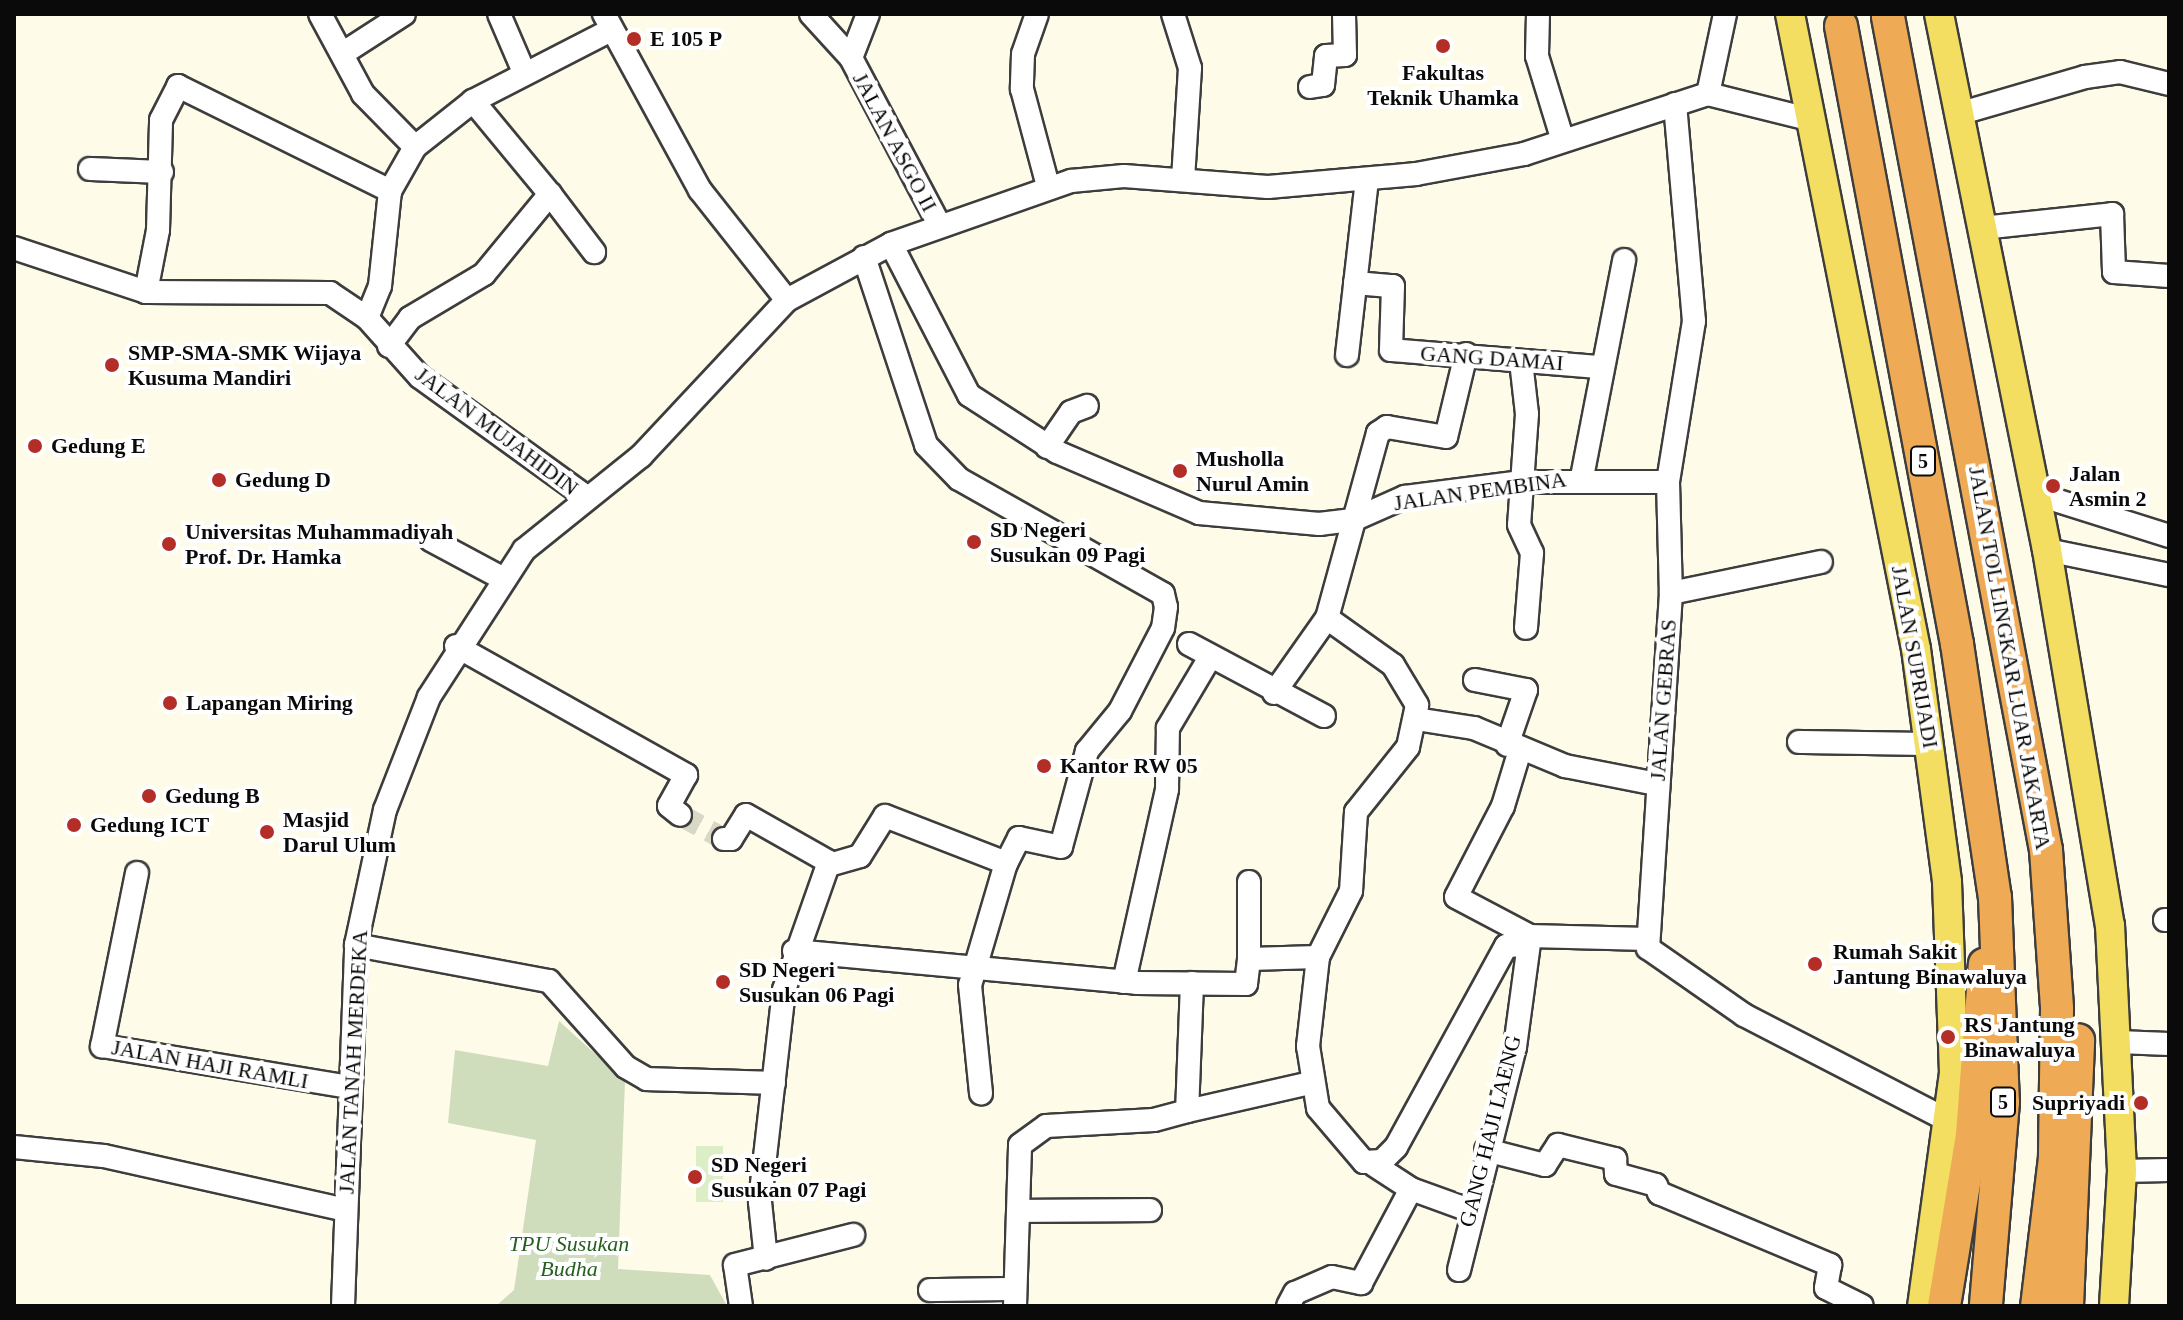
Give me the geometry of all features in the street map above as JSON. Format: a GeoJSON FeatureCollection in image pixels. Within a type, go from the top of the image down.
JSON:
{"type":"FeatureCollection","features":[{"type":"Feature","properties":{"kind":"highway","name":"JALAN TOL LINGKAR LUAR JAKARTA"},"geometry":{"type":"LineString","coordinates":[[1888,17],[2038,794],[2053,912],[2055,1158],[2037,1306]]}},
{"type":"Feature","properties":{"kind":"highway","name":"5"},"geometry":{"type":"LineString","coordinates":[[1841,26],[1957,644],[1995,897],[2003,1117],[1986,1306]]}},
{"type":"Feature","properties":{"kind":"highway"},"geometry":{"type":"LineString","coordinates":[[1944,1306],[1972,1135],[1995,897]]}},
{"type":"Feature","properties":{"kind":"highway"},"geometry":{"type":"LineString","coordinates":[[2053,912],[2078,1045],[2067,1306]]}},
{"type":"Feature","properties":{"kind":"main road","name":"JALAN SUPRIJADI"},"geometry":{"type":"LineString","coordinates":[[1790,14],[1930,744],[1952,957],[1951,1122],[1922,1306]]}},
{"type":"Feature","properties":{"kind":"main road"},"geometry":{"type":"LineString","coordinates":[[1939,14],[2047,550],[2106,902],[2118,1042],[2122,1171],[2114,1306]]}},
{"type":"Feature","properties":{"kind":"street"},"geometry":{"type":"LineString","coordinates":[[320,14],[345,52],[363,94],[415,147]]}},
{"type":"Feature","properties":{"kind":"street"},"geometry":{"type":"LineString","coordinates":[[345,52],[404,14]]}},
{"type":"Feature","properties":{"kind":"street"},"geometry":{"type":"LineString","coordinates":[[499,14],[524,72]]}},
{"type":"Feature","properties":{"kind":"street"},"geometry":{"type":"LineString","coordinates":[[811,14],[851,58]]}},
{"type":"Feature","properties":{"kind":"street","name":"JALAN ASGO II"},"geometry":{"type":"LineString","coordinates":[[868,14],[851,58],[940,226]]}},
{"type":"Feature","properties":{"kind":"street"},"geometry":{"type":"LineString","coordinates":[[1037,14],[1023,54],[1022,89],[1048,186]]}},
{"type":"Feature","properties":{"kind":"street"},"geometry":{"type":"LineString","coordinates":[[1173,14],[1190,68],[1183,180]]}},
{"type":"Feature","properties":{"kind":"street"},"geometry":{"type":"LineString","coordinates":[[1310,87],[1324,83],[1326,56],[1345,55],[1344,14]]}},
{"type":"Feature","properties":{"kind":"street"},"geometry":{"type":"LineString","coordinates":[[1538,14],[1537,56],[1562,138]]}},
{"type":"Feature","properties":{"kind":"street"},"geometry":{"type":"LineString","coordinates":[[1725,14],[1708,94],[1812,120]]}},
{"type":"Feature","properties":{"kind":"street"},"geometry":{"type":"LineString","coordinates":[[367,318],[380,286],[390,191],[415,147],[473,101],[606,23],[700,190],[787,300]]}},
{"type":"Feature","properties":{"kind":"street"},"geometry":{"type":"LineString","coordinates":[[1958,114],[2085,77],[2120,72],[2169,84]]}},
{"type":"Feature","properties":{"kind":"street"},"geometry":{"type":"LineString","coordinates":[[146,292],[162,172],[162,115],[184,86],[390,191]]}},
{"type":"Feature","properties":{"kind":"street","name":"JALAN TANAH MERDEKA"},"geometry":{"type":"LineString","coordinates":[[343,1306],[356,945],[385,810],[456,646],[502,578],[545,528],[663,436],[787,300],[891,244],[1048,186],[1124,176],[1268,187],[1367,180],[1498,160],[1708,94]]}},
{"type":"Feature","properties":{"kind":"street"},"geometry":{"type":"LineString","coordinates":[[473,101],[594,252]]}},
{"type":"Feature","properties":{"kind":"street","name":"JALAN GEBRAS"},"geometry":{"type":"LineString","coordinates":[[1647,939],[1671,593],[1668,482],[1694,321],[1675,104]]}},
{"type":"Feature","properties":{"kind":"street"},"geometry":{"type":"LineString","coordinates":[[90,169],[162,172]]}},
{"type":"Feature","properties":{"kind":"street"},"geometry":{"type":"LineString","coordinates":[[1347,355],[1367,180]]}},
{"type":"Feature","properties":{"kind":"street"},"geometry":{"type":"LineString","coordinates":[[389,346],[410,318],[484,274],[550,194]]}},
{"type":"Feature","properties":{"kind":"street"},"geometry":{"type":"LineString","coordinates":[[1982,228],[2112,214],[2114,272],[2169,276]]}},
{"type":"Feature","properties":{"kind":"street","name":"JALAN PEMBINA"},"geometry":{"type":"LineString","coordinates":[[891,244],[969,395],[1047,447],[1199,513],[1298,523],[1353,520],[1405,497],[1520,482],[1582,477],[1668,482]]}},
{"type":"Feature","properties":{"kind":"street","name":"JALAN MUJAHIDIN"},"geometry":{"type":"LineString","coordinates":[[14,248],[146,292],[307,289],[330,293],[367,318],[420,377],[585,496]]}},
{"type":"Feature","properties":{"kind":"street"},"geometry":{"type":"LineString","coordinates":[[864,257],[926,445],[959,479],[1163,594],[1163,628],[1120,711],[1087,751],[1061,847],[1019,838],[1006,863],[972,964],[971,1035],[981,1093]]}},
{"type":"Feature","properties":{"kind":"street"},"geometry":{"type":"LineString","coordinates":[[1582,477],[1599,367],[1624,260]]}},
{"type":"Feature","properties":{"kind":"street","name":"GANG DAMAI"},"geometry":{"type":"LineString","coordinates":[[1355,283],[1393,286],[1391,350],[1599,367]]}},
{"type":"Feature","properties":{"kind":"street"},"geometry":{"type":"LineString","coordinates":[[1274,693],[1327,618],[1353,520],[1382,429],[1446,437],[1466,354]]}},
{"type":"Feature","properties":{"kind":"street"},"geometry":{"type":"LineString","coordinates":[[1522,370],[1527,414],[1519,525],[1532,553],[1526,628]]}},
{"type":"Feature","properties":{"kind":"street"},"geometry":{"type":"LineString","coordinates":[[1047,447],[1071,412],[1087,406]]}},
{"type":"Feature","properties":{"kind":"street"},"geometry":{"type":"LineString","coordinates":[[2036,494],[2169,536]]}},
{"type":"Feature","properties":{"kind":"street"},"geometry":{"type":"LineString","coordinates":[[431,540],[502,578]]}},
{"type":"Feature","properties":{"kind":"street"},"geometry":{"type":"LineString","coordinates":[[2047,550],[2169,575]]}},
{"type":"Feature","properties":{"kind":"street"},"geometry":{"type":"LineString","coordinates":[[1671,593],[1821,562]]}},
{"type":"Feature","properties":{"kind":"street"},"geometry":{"type":"LineString","coordinates":[[1327,618],[1407,678],[1416,719],[1408,747],[1356,812],[1351,891],[1318,957],[1310,1083],[1339,1136],[1374,1165],[1411,1189],[1469,1210]]}},
{"type":"Feature","properties":{"kind":"street"},"geometry":{"type":"LineString","coordinates":[[1189,644],[1209,659],[1324,716]]}},
{"type":"Feature","properties":{"kind":"street"},"geometry":{"type":"LineString","coordinates":[[456,646],[686,775],[669,806],[680,815]]}},
{"type":"Feature","properties":{"kind":"street"},"geometry":{"type":"LineString","coordinates":[[1124,982],[1167,789],[1168,728],[1209,659]]}},
{"type":"Feature","properties":{"kind":"street"},"geometry":{"type":"LineString","coordinates":[[1475,680],[1526,690],[1503,806],[1456,897],[1528,941]]}},
{"type":"Feature","properties":{"kind":"street"},"geometry":{"type":"LineString","coordinates":[[1416,719],[1474,728],[1513,747],[1657,784]]}},
{"type":"Feature","properties":{"kind":"street"},"geometry":{"type":"LineString","coordinates":[[1799,742],[1930,744]]}},
{"type":"Feature","properties":{"kind":"street"},"geometry":{"type":"LineString","coordinates":[[724,839],[731,839],[746,815],[829,864],[860,856],[885,816],[1006,863]]}},
{"type":"Feature","properties":{"kind":"street"},"geometry":{"type":"LineString","coordinates":[[766,1259],[760,1202],[794,951],[829,864]]}},
{"type":"Feature","properties":{"kind":"street","name":"JALAN HAJI RAMLI"},"geometry":{"type":"LineString","coordinates":[[137,873],[102,1046],[350,1087]]}},
{"type":"Feature","properties":{"kind":"street"},"geometry":{"type":"LineString","coordinates":[[794,951],[972,964],[1124,982],[1247,984],[1249,882]]}},
{"type":"Feature","properties":{"kind":"street"},"geometry":{"type":"LineString","coordinates":[[1374,1165],[1396,1147],[1506,946],[1528,941],[1647,939],[1655,958],[1744,1015],[1951,1122]]}},
{"type":"Feature","properties":{"kind":"street","name":"GANG HAJI LAENG"},"geometry":{"type":"LineString","coordinates":[[1459,1270],[1469,1210],[1515,1047],[1528,941]]}},
{"type":"Feature","properties":{"kind":"street"},"geometry":{"type":"LineString","coordinates":[[356,945],[549,981],[626,1067],[647,1079],[774,1083]]}},
{"type":"Feature","properties":{"kind":"street"},"geometry":{"type":"LineString","coordinates":[[1249,959],[1318,957]]}},
{"type":"Feature","properties":{"kind":"street"},"geometry":{"type":"LineString","coordinates":[[1187,1111],[1192,983]]}},
{"type":"Feature","properties":{"kind":"street"},"geometry":{"type":"LineString","coordinates":[[2118,1042],[2169,1044]]}},
{"type":"Feature","properties":{"kind":"street"},"geometry":{"type":"LineString","coordinates":[[930,1290],[1015,1298],[1018,1152],[1032,1133],[1187,1111],[1310,1083]]}},
{"type":"Feature","properties":{"kind":"street"},"geometry":{"type":"LineString","coordinates":[[1486,1150],[1545,1165],[1558,1145],[1615,1159],[1616,1174],[1656,1185],[1659,1193],[1830,1265],[1826,1288],[1862,1306]]}},
{"type":"Feature","properties":{"kind":"street"},"geometry":{"type":"LineString","coordinates":[[14,1147],[104,1156],[346,1210]]}},
{"type":"Feature","properties":{"kind":"street"},"geometry":{"type":"LineString","coordinates":[[2122,1171],[2169,1170]]}},
{"type":"Feature","properties":{"kind":"street"},"geometry":{"type":"LineString","coordinates":[[1288,1306],[1295,1293],[1332,1277],[1359,1286],[1411,1189]]}},
{"type":"Feature","properties":{"kind":"street"},"geometry":{"type":"LineString","coordinates":[[1019,1211],[1150,1210]]}},
{"type":"Feature","properties":{"kind":"street"},"geometry":{"type":"LineString","coordinates":[[741,1306],[734,1265],[853,1235]]}},
{"type":"Feature","properties":{"kind":"green space","name":"TPU Susukan Budha"},"geometry":{"type":"Polygon","coordinates":[[[559,1021],[625,1081],[618,1269],[710,1275],[727,1306],[496,1306],[514,1290],[536,1140],[448,1123],[455,1050],[548,1066],[559,1021]]]}},
{"type":"Feature","properties":{"kind":"green space"},"geometry":{"type":"Polygon","coordinates":[[[696,1146],[723,1146],[723,1202],[696,1202],[696,1146]]]}},
{"type":"Feature","properties":{"kind":"tunnel"},"geometry":{"type":"LineString","coordinates":[[680,815],[724,839]]}},
{"type":"Feature","properties":{"kind":"place","name":"E 105 P"},"geometry":{"type":"Point","coordinates":[634,39]}},
{"type":"Feature","properties":{"kind":"place","name":"Fakultas Teknik Uhamka"},"geometry":{"type":"Point","coordinates":[1443,46]}},
{"type":"Feature","properties":{"kind":"place","name":"SMP-SMA-SMK Wijaya Kusuma Mandiri"},"geometry":{"type":"Point","coordinates":[112,365]}},
{"type":"Feature","properties":{"kind":"place","name":"Gedung E"},"geometry":{"type":"Point","coordinates":[35,446]}},
{"type":"Feature","properties":{"kind":"place","name":"Musholla Nurul Amin"},"geometry":{"type":"Point","coordinates":[1180,471]}},
{"type":"Feature","properties":{"kind":"place","name":"Gedung D"},"geometry":{"type":"Point","coordinates":[219,480]}},
{"type":"Feature","properties":{"kind":"place","name":"Jalan Asmin 2"},"geometry":{"type":"Point","coordinates":[2053,486]}},
{"type":"Feature","properties":{"kind":"place","name":"SD Negeri Susukan 09 Pagi"},"geometry":{"type":"Point","coordinates":[974,542]}},
{"type":"Feature","properties":{"kind":"place","name":"Universitas Muhammadiyah Prof. Dr. Hamka"},"geometry":{"type":"Point","coordinates":[169,544]}},
{"type":"Feature","properties":{"kind":"place","name":"Lapangan Miring"},"geometry":{"type":"Point","coordinates":[170,703]}},
{"type":"Feature","properties":{"kind":"place","name":"Kantor RW 05"},"geometry":{"type":"Point","coordinates":[1044,766]}},
{"type":"Feature","properties":{"kind":"place","name":"Gedung B"},"geometry":{"type":"Point","coordinates":[149,796]}},
{"type":"Feature","properties":{"kind":"place","name":"Gedung ICT"},"geometry":{"type":"Point","coordinates":[74,825]}},
{"type":"Feature","properties":{"kind":"place","name":"Masjid Darul Ulum"},"geometry":{"type":"Point","coordinates":[267,832]}},
{"type":"Feature","properties":{"kind":"place","name":"Rumah Sakit Jantung Binawaluya"},"geometry":{"type":"Point","coordinates":[1815,964]}},
{"type":"Feature","properties":{"kind":"place","name":"SD Negeri Susukan 06 Pagi"},"geometry":{"type":"Point","coordinates":[723,982]}},
{"type":"Feature","properties":{"kind":"place","name":"RS Jantung Binawaluya"},"geometry":{"type":"Point","coordinates":[1948,1037]}},
{"type":"Feature","properties":{"kind":"place","name":"Supriyadi"},"geometry":{"type":"Point","coordinates":[2141,1103]}},
{"type":"Feature","properties":{"kind":"place","name":"SD Negeri Susukan 07 Pagi"},"geometry":{"type":"Point","coordinates":[695,1177]}}]}
